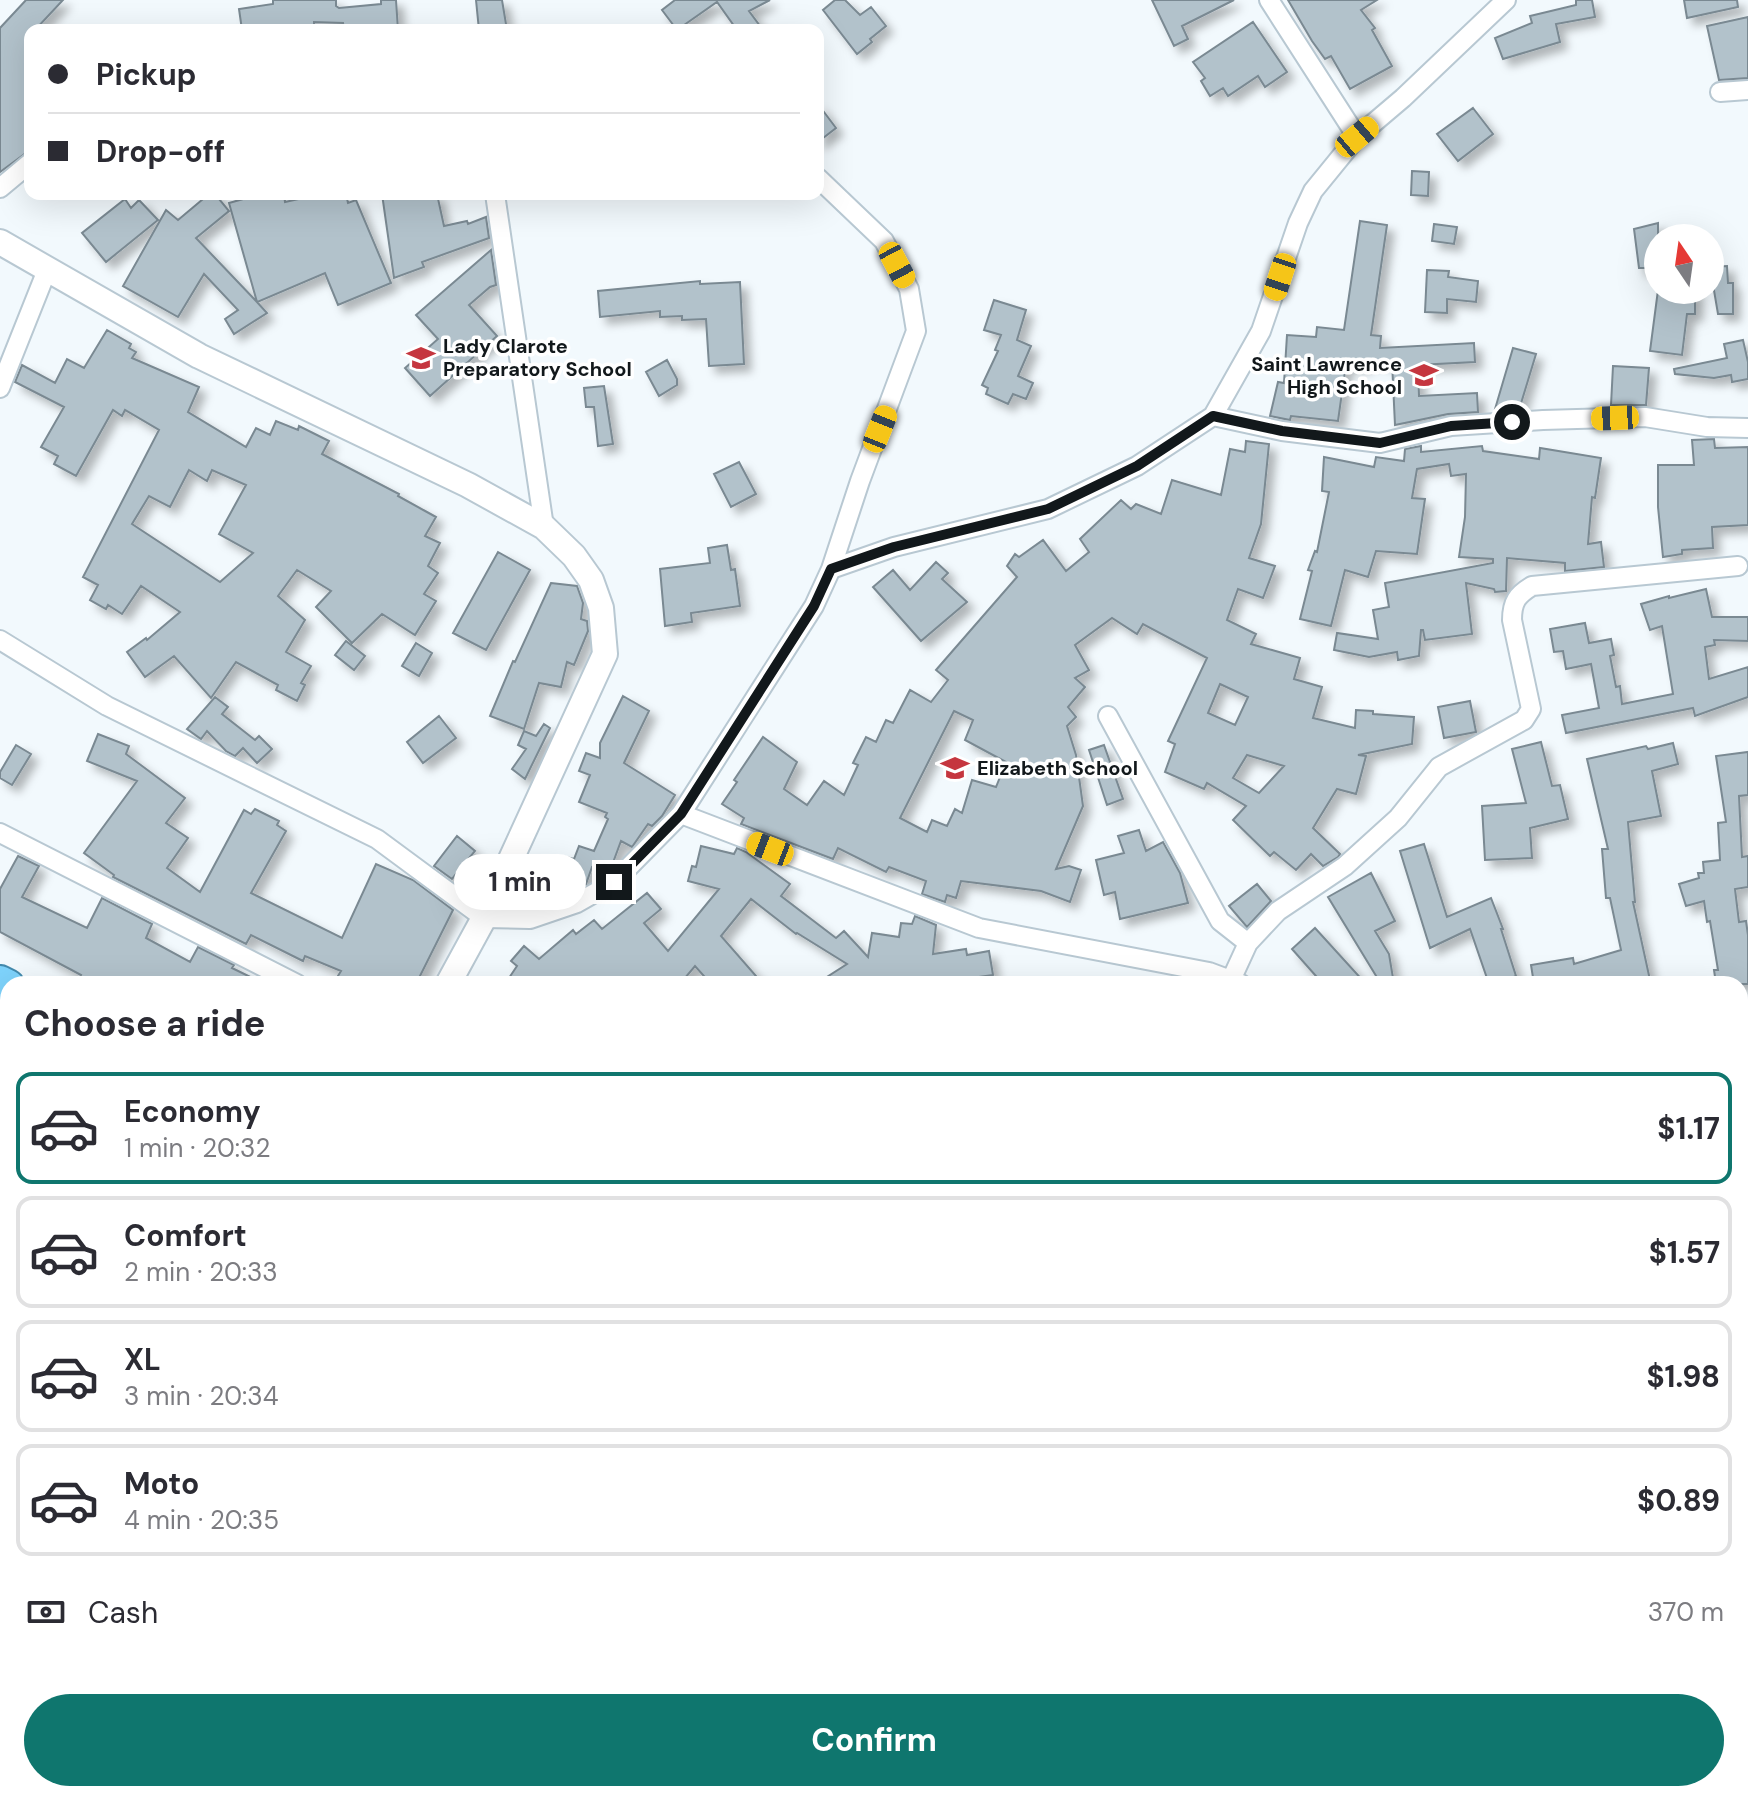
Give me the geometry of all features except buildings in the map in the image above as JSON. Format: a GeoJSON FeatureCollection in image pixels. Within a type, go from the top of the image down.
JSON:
{"type":"FeatureCollection","features":[{"type":"Feature","properties":{"kind":"street"},"geometry":{"type":"LineString","coordinates":[[1269,0],[1357,137]]}},
{"type":"Feature","properties":{"kind":"street"},"geometry":{"type":"LineString","coordinates":[[831,569],[894,547],[1048,509],[1137,466],[1213,416],[1261,331],[1298,223],[1313,191],[1357,137],[1403,98],[1506,0]]}},
{"type":"Feature","properties":{"kind":"street"},"geometry":{"type":"LineString","coordinates":[[1720,92],[1748,90]]}},
{"type":"Feature","properties":{"kind":"street"},"geometry":{"type":"LineString","coordinates":[[0,188],[24,168]]}},
{"type":"Feature","properties":{"kind":"street"},"geometry":{"type":"LineString","coordinates":[[0,640],[107,706],[377,839],[484,918],[530,919],[577,903],[614,882],[681,814],[814,606],[831,569],[916,331],[909,289],[884,241],[824,184]]}},
{"type":"Feature","properties":{"kind":"street"},"geometry":{"type":"LineString","coordinates":[[496,200],[544,527]]}},
{"type":"Feature","properties":{"kind":"street"},"geometry":{"type":"LineString","coordinates":[[0,242],[199,356],[468,485],[544,527],[574,556],[591,580],[601,608],[605,654],[484,918],[452,976]]}},
{"type":"Feature","properties":{"kind":"street"},"geometry":{"type":"LineString","coordinates":[[0,388],[47,270]]}},
{"type":"Feature","properties":{"kind":"street"},"geometry":{"type":"LineString","coordinates":[[1213,416],[1282,431],[1380,443],[1451,426],[1543,420],[1645,417],[1707,427],[1748,428]]}},
{"type":"Feature","properties":{"kind":"street"},"geometry":{"type":"LineString","coordinates":[[1238,976],[1248,943],[1278,911],[1345,866],[1398,818],[1439,767],[1524,720],[1531,709],[1512,620],[1512,605],[1521,593],[1532,586],[1738,566]]}},
{"type":"Feature","properties":{"kind":"street"},"geometry":{"type":"LineString","coordinates":[[1108,716],[1220,921],[1248,943]]}},
{"type":"Feature","properties":{"kind":"street"},"geometry":{"type":"LineString","coordinates":[[681,814],[979,928],[1220,976]]}},
{"type":"Feature","properties":{"kind":"street"},"geometry":{"type":"LineString","coordinates":[[0,833],[281,976]]}},
{"type":"Feature","properties":{"kind":"place","name":"Lady Clarote Preparatory School"},"geometry":{"type":"Point","coordinates":[421,358]}},
{"type":"Feature","properties":{"kind":"place","name":"Saint Lawrence High School"},"geometry":{"type":"Point","coordinates":[1424,375]}},
{"type":"Feature","properties":{"kind":"place","name":"Elizabeth School"},"geometry":{"type":"Point","coordinates":[955,768]}},
{"type":"Feature","properties":{"kind":"route"},"geometry":{"type":"LineString","coordinates":[[614,882],[681,814],[814,606],[831,569],[894,547],[1048,509],[1137,466],[1213,416],[1282,431],[1380,443],[1451,426],[1512,422]]}}]}
